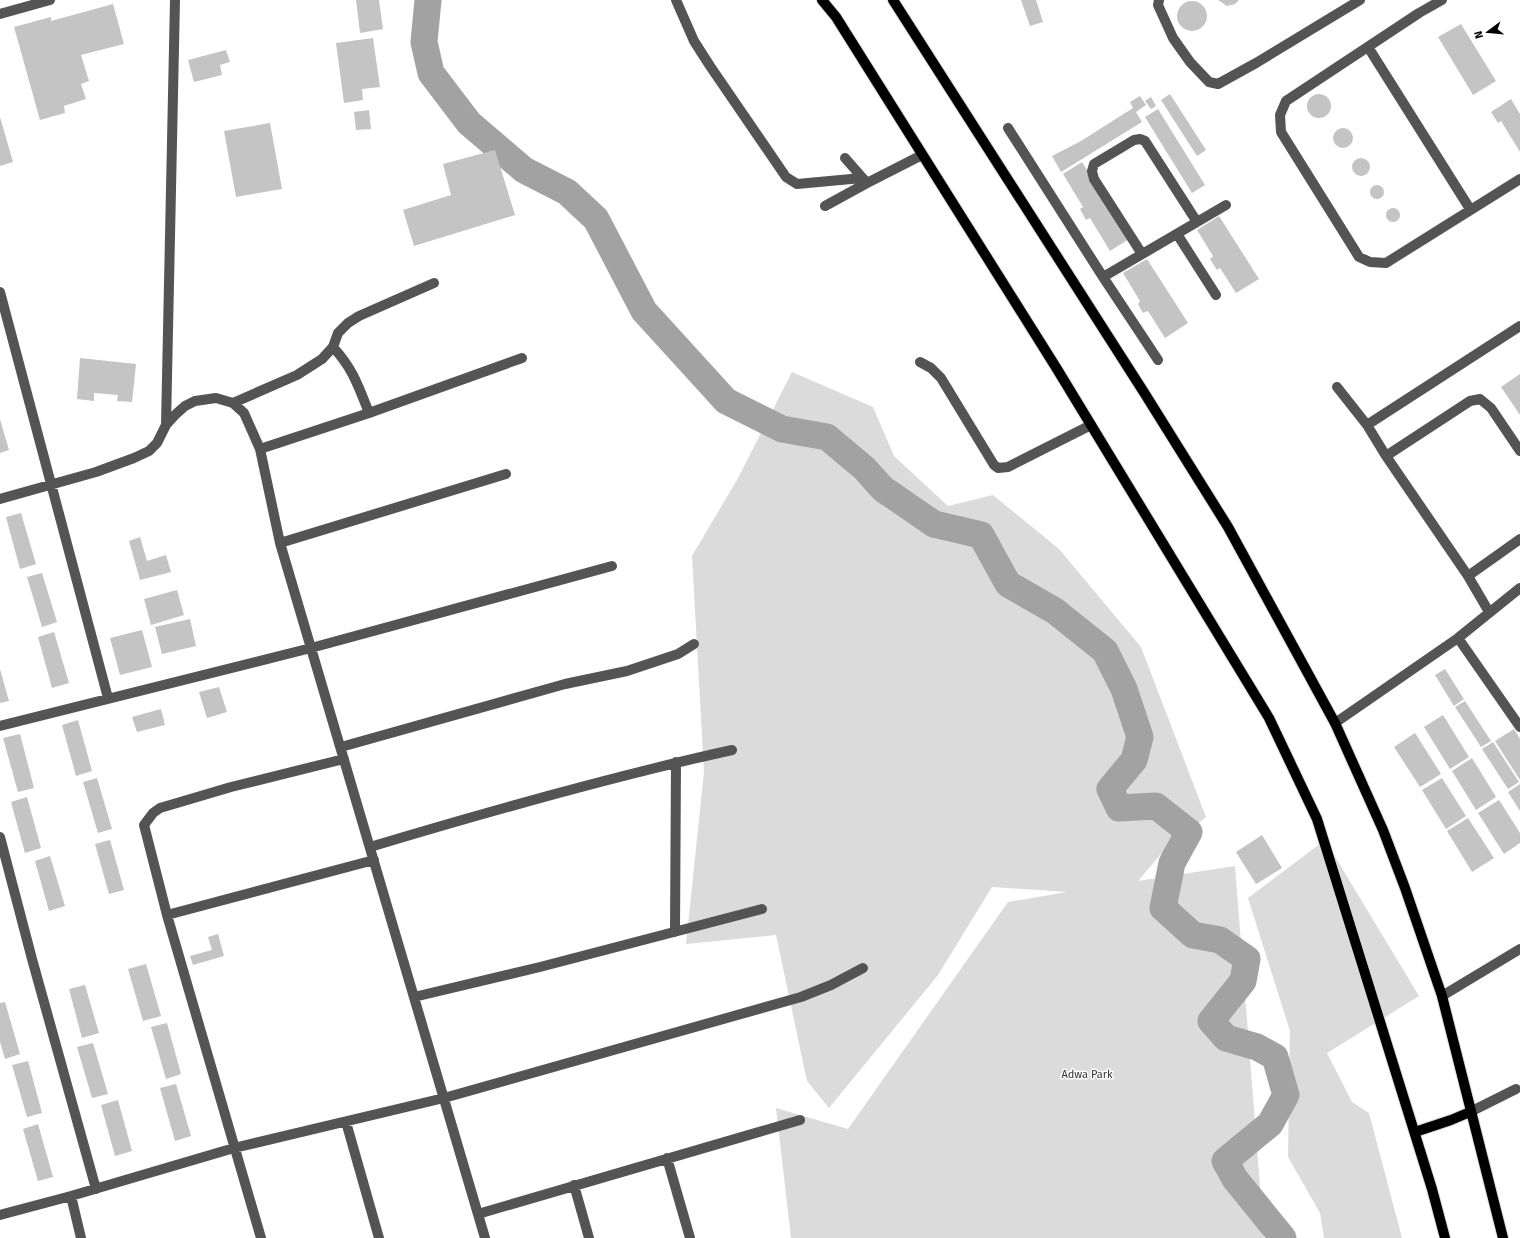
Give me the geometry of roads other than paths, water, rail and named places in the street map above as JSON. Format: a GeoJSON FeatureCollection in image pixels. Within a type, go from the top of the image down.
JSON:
{"type":"FeatureCollection","features":[{"type":"Feature","properties":{"kind":"main road"},"geometry":{"type":"LineString","coordinates":[[822,0],[836,17],[1091,425],[1269,718],[1317,819],[1415,1132],[1445,1238]]}},
{"type":"Feature","properties":{"kind":"main road"},"geometry":{"type":"LineString","coordinates":[[893,0],[1145,394],[1228,527],[1335,723],[1383,830],[1405,888],[1442,996],[1470,1112],[1503,1238]]}},
{"type":"Feature","properties":{"kind":"main road"},"geometry":{"type":"LineString","coordinates":[[1415,1132],[1452,1120],[1470,1112]]}},
{"type":"Feature","properties":{"kind":"street"},"geometry":{"type":"LineString","coordinates":[[0,14],[50,0]]}},
{"type":"Feature","properties":{"kind":"street"},"geometry":{"type":"LineString","coordinates":[[166,425],[175,0]]}},
{"type":"Feature","properties":{"kind":"street"},"geometry":{"type":"LineString","coordinates":[[676,0],[694,41],[786,178],[797,184],[865,181]]}},
{"type":"Feature","properties":{"kind":"street"},"geometry":{"type":"LineString","coordinates":[[1159,0],[1158,5],[1173,38],[1190,62],[1209,82],[1218,84],[1256,63],[1360,0]]}},
{"type":"Feature","properties":{"kind":"street"},"geometry":{"type":"LineString","coordinates":[[1442,0],[1419,13],[1286,101],[1280,115],[1281,132],[1358,257],[1370,262],[1386,263],[1520,179]]}},
{"type":"Feature","properties":{"kind":"street"},"geometry":{"type":"LineString","coordinates":[[1368,47],[1470,209]]}},
{"type":"Feature","properties":{"kind":"street"},"geometry":{"type":"LineString","coordinates":[[1008,128],[1103,278],[1158,360]]}},
{"type":"Feature","properties":{"kind":"street"},"geometry":{"type":"LineString","coordinates":[[1142,254],[1094,179],[1092,171],[1094,164],[1134,140],[1145,140],[1197,222]]}},
{"type":"Feature","properties":{"kind":"street"},"geometry":{"type":"LineString","coordinates":[[825,206],[865,181],[922,155]]}},
{"type":"Feature","properties":{"kind":"street"},"geometry":{"type":"LineString","coordinates":[[845,158],[865,181]]}},
{"type":"Feature","properties":{"kind":"street"},"geometry":{"type":"LineString","coordinates":[[1103,278],[1226,205]]}},
{"type":"Feature","properties":{"kind":"street"},"geometry":{"type":"LineString","coordinates":[[1177,234],[1216,295]]}},
{"type":"Feature","properties":{"kind":"street"},"geometry":{"type":"LineString","coordinates":[[233,403],[297,375],[322,359],[333,347],[338,334],[348,323],[359,316],[434,282]]}},
{"type":"Feature","properties":{"kind":"street"},"geometry":{"type":"LineString","coordinates":[[0,292],[50,485],[108,698]]}},
{"type":"Feature","properties":{"kind":"street"},"geometry":{"type":"LineString","coordinates":[[1367,425],[1520,326]]}},
{"type":"Feature","properties":{"kind":"street"},"geometry":{"type":"LineString","coordinates":[[333,347],[344,359],[354,374],[369,413]]}},
{"type":"Feature","properties":{"kind":"street"},"geometry":{"type":"LineString","coordinates":[[260,449],[369,413],[522,358]]}},
{"type":"Feature","properties":{"kind":"street"},"geometry":{"type":"LineString","coordinates":[[920,362],[931,368],[941,378],[994,464],[998,468],[1008,467],[1091,425]]}},
{"type":"Feature","properties":{"kind":"street"},"geometry":{"type":"LineString","coordinates":[[1337,387],[1367,425],[1386,456],[1468,576],[1489,612]]}},
{"type":"Feature","properties":{"kind":"street"},"geometry":{"type":"LineString","coordinates":[[0,499],[96,472],[149,451],[157,443],[166,425],[176,414],[195,401],[216,398],[233,403],[244,413],[260,449],[280,542],[485,1238]]}},
{"type":"Feature","properties":{"kind":"street"},"geometry":{"type":"LineString","coordinates":[[1386,456],[1470,401],[1480,399],[1491,408],[1520,451]]}},
{"type":"Feature","properties":{"kind":"street"},"geometry":{"type":"LineString","coordinates":[[280,542],[506,474]]}},
{"type":"Feature","properties":{"kind":"street"},"geometry":{"type":"LineString","coordinates":[[1468,576],[1520,539]]}},
{"type":"Feature","properties":{"kind":"street"},"geometry":{"type":"LineString","coordinates":[[0,726],[311,648],[612,566]]}},
{"type":"Feature","properties":{"kind":"street"},"geometry":{"type":"LineString","coordinates":[[1335,723],[1458,638],[1520,588]]}},
{"type":"Feature","properties":{"kind":"street"},"geometry":{"type":"LineString","coordinates":[[1458,638],[1520,727]]}},
{"type":"Feature","properties":{"kind":"street"},"geometry":{"type":"LineString","coordinates":[[341,747],[565,684],[627,670],[678,654],[694,644]]}},
{"type":"Feature","properties":{"kind":"street"},"geometry":{"type":"LineString","coordinates":[[370,847],[501,808],[676,762],[732,750]]}},
{"type":"Feature","properties":{"kind":"street"},"geometry":{"type":"LineString","coordinates":[[260,1238],[167,915],[144,825],[153,813],[160,808],[344,759]]}},
{"type":"Feature","properties":{"kind":"street"},"geometry":{"type":"LineString","coordinates":[[675,932],[676,762]]}},
{"type":"Feature","properties":{"kind":"street"},"geometry":{"type":"LineString","coordinates":[[0,837],[96,1189]]}},
{"type":"Feature","properties":{"kind":"street"},"geometry":{"type":"LineString","coordinates":[[167,915],[374,860]]}},
{"type":"Feature","properties":{"kind":"street"},"geometry":{"type":"LineString","coordinates":[[414,997],[540,967],[762,909]]}},
{"type":"Feature","properties":{"kind":"street"},"geometry":{"type":"LineString","coordinates":[[1442,996],[1520,949]]}},
{"type":"Feature","properties":{"kind":"street"},"geometry":{"type":"LineString","coordinates":[[0,1215],[96,1189],[234,1148],[444,1098],[802,997],[831,985],[863,968]]}},
{"type":"Feature","properties":{"kind":"street"},"geometry":{"type":"LineString","coordinates":[[1470,1112],[1516,1089]]}},
{"type":"Feature","properties":{"kind":"street"},"geometry":{"type":"LineString","coordinates":[[478,1214],[800,1120]]}},
{"type":"Feature","properties":{"kind":"street"},"geometry":{"type":"LineString","coordinates":[[346,1122],[379,1238]]}},
{"type":"Feature","properties":{"kind":"street"},"geometry":{"type":"LineString","coordinates":[[667,1158],[690,1238]]}},
{"type":"Feature","properties":{"kind":"street"},"geometry":{"type":"LineString","coordinates":[[574,1185],[589,1238]]}},
{"type":"Feature","properties":{"kind":"street"},"geometry":{"type":"LineString","coordinates":[[70,1196],[81,1238]]}},
{"type":"Feature","properties":{"kind":"waterway"},"geometry":{"type":"LineString","coordinates":[[428,0],[424,42],[431,73],[469,123],[524,170],[567,192],[596,219],[644,311],[726,401],[782,429],[827,437],[864,468],[883,489],[934,524],[981,535],[1008,584],[1055,611],[1105,651],[1124,689],[1140,737],[1134,760],[1110,789],[1119,808],[1156,806],[1189,832],[1172,863],[1163,908],[1193,935],[1220,940],[1247,959],[1243,981],[1211,1021],[1226,1038],[1257,1047],[1275,1057],[1286,1095],[1270,1124],[1225,1161],[1235,1179],[1283,1238]]}},
{"type":"Feature","properties":{"kind":"park label","name":"Adwa Park"},"geometry":{"type":"Point","coordinates":[1087,1074]}}]}
